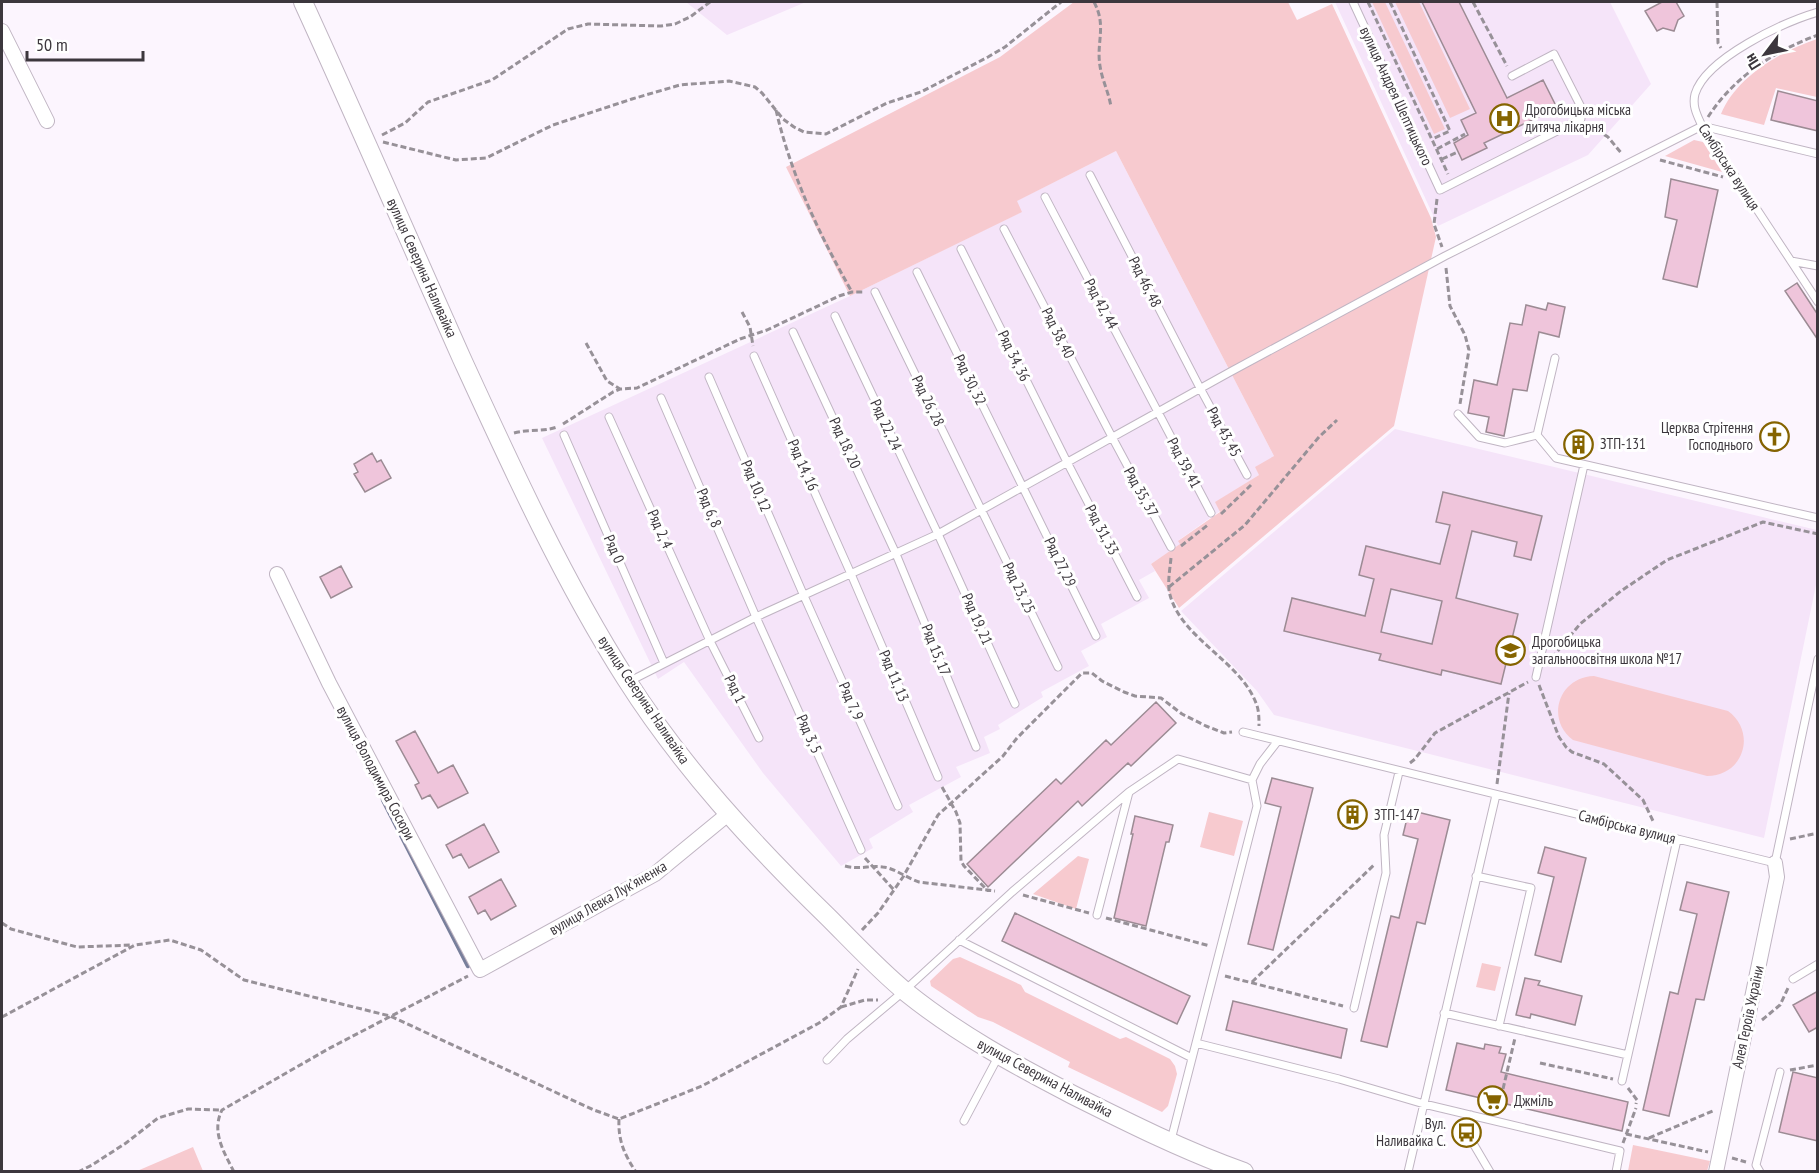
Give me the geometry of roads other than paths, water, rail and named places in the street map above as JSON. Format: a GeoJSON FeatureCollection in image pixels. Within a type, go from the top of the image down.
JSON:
{"type":"FeatureCollection","features":[{"type":"Feature","properties":{"kind":"street","name":"вулиця Северина Наливайка"},"geometry":{"type":"LineString","coordinates":[[303,2],[515,475],[591,621],[628,682],[675,750],[728,814],[858,947],[897,997],[951,1025],[999,1056],[1108,1113],[1209,1159],[1244,1172]]}},
{"type":"Feature","properties":{"kind":"street"},"geometry":{"type":"LineString","coordinates":[[2,31],[47,121]]}},
{"type":"Feature","properties":{"kind":"street","name":"вулиця Володимира Сосюри"},"geometry":{"type":"LineString","coordinates":[[277,574],[329,683],[480,970]]}},
{"type":"Feature","properties":{"kind":"street","name":"вулиця Левка Лукʼяненка"},"geometry":{"type":"LineString","coordinates":[[480,970],[655,874],[728,814]]}},
{"type":"Feature","properties":{"kind":"street","name":"Алея Героїв України"},"geometry":{"type":"LineString","coordinates":[[1716,1172],[1777,877],[1774,863]]}},
{"type":"Feature","properties":{"kind":"lane","name":"вулиця Андрея Шептицького"},"geometry":{"type":"LineString","coordinates":[[1353,2],[1440,190],[1581,119],[1581,107],[1554,54],[1512,76]]}},
{"type":"Feature","properties":{"kind":"lane","name":"Самбірська вулиця"},"geometry":{"type":"LineString","coordinates":[[1818,12],[1771,31],[1725,58],[1705,78],[1695,94],[1694,110],[1702,126],[1818,302]]}},
{"type":"Feature","properties":{"kind":"lane"},"geometry":{"type":"LineString","coordinates":[[628,682],[756,618],[938,534],[1200,388],[1445,256],[1702,126],[1818,154]]}},
{"type":"Feature","properties":{"kind":"lane","name":"Ряд 46, 48"},"geometry":{"type":"LineString","coordinates":[[1090,175],[1200,388]]}},
{"type":"Feature","properties":{"kind":"lane","name":"Ряд 42, 44"},"geometry":{"type":"LineString","coordinates":[[1045,197],[1157,412]]}},
{"type":"Feature","properties":{"kind":"lane","name":"Ряд 38, 40"},"geometry":{"type":"LineString","coordinates":[[1004,229],[1112,437]]}},
{"type":"Feature","properties":{"kind":"lane","name":"Ряд 34, 36"},"geometry":{"type":"LineString","coordinates":[[961,249],[1067,462]]}},
{"type":"Feature","properties":{"kind":"lane"},"geometry":{"type":"LineString","coordinates":[[1791,261],[1818,266]]}},
{"type":"Feature","properties":{"kind":"lane","name":"Ряд 30, 32"},"geometry":{"type":"LineString","coordinates":[[917,272],[1023,487]]}},
{"type":"Feature","properties":{"kind":"lane","name":"Ряд 26, 28"},"geometry":{"type":"LineString","coordinates":[[875,292],[981,510]]}},
{"type":"Feature","properties":{"kind":"lane","name":"Ряд 22, 24"},"geometry":{"type":"LineString","coordinates":[[835,316],[938,534]]}},
{"type":"Feature","properties":{"kind":"lane","name":"Ряд 18, 20"},"geometry":{"type":"LineString","coordinates":[[793,332],[896,554]]}},
{"type":"Feature","properties":{"kind":"lane","name":"Ряд 14, 16"},"geometry":{"type":"LineString","coordinates":[[754,357],[851,574]]}},
{"type":"Feature","properties":{"kind":"lane"},"geometry":{"type":"LineString","coordinates":[[1537,435],[1555,358]]}},
{"type":"Feature","properties":{"kind":"lane","name":"Ряд 10, 12"},"geometry":{"type":"LineString","coordinates":[[709,377],[804,596]]}},
{"type":"Feature","properties":{"kind":"lane","name":"Ряд 43, 45"},"geometry":{"type":"LineString","coordinates":[[1200,388],[1247,475]]}},
{"type":"Feature","properties":{"kind":"lane","name":"Ряд 6, 8"},"geometry":{"type":"LineString","coordinates":[[661,398],[756,618]]}},
{"type":"Feature","properties":{"kind":"lane","name":"Ряд 39, 41"},"geometry":{"type":"LineString","coordinates":[[1157,412],[1211,513]]}},
{"type":"Feature","properties":{"kind":"lane"},"geometry":{"type":"LineString","coordinates":[[1458,414],[1479,437],[1505,443],[1537,435]]}},
{"type":"Feature","properties":{"kind":"lane","name":"Ряд 2, 4"},"geometry":{"type":"LineString","coordinates":[[609,417],[710,641]]}},
{"type":"Feature","properties":{"kind":"lane","name":"Ряд 0"},"geometry":{"type":"LineString","coordinates":[[564,435],[664,663]]}},
{"type":"Feature","properties":{"kind":"lane"},"geometry":{"type":"LineString","coordinates":[[1537,435],[1556,458],[1818,518]]}},
{"type":"Feature","properties":{"kind":"lane","name":"Ряд 35, 37"},"geometry":{"type":"LineString","coordinates":[[1112,437],[1171,547]]}},
{"type":"Feature","properties":{"kind":"lane","name":"Ряд 31, 33"},"geometry":{"type":"LineString","coordinates":[[1067,462],[1137,597]]}},
{"type":"Feature","properties":{"kind":"lane"},"geometry":{"type":"LineString","coordinates":[[1536,677],[1584,465]]}},
{"type":"Feature","properties":{"kind":"lane","name":"Ряд 27, 29"},"geometry":{"type":"LineString","coordinates":[[1023,487],[1096,636]]}},
{"type":"Feature","properties":{"kind":"lane","name":"Ряд 23, 25"},"geometry":{"type":"LineString","coordinates":[[981,510],[1058,667]]}},
{"type":"Feature","properties":{"kind":"lane","name":"Ряд 19, 21"},"geometry":{"type":"LineString","coordinates":[[938,534],[1015,704]]}},
{"type":"Feature","properties":{"kind":"lane","name":"Ряд 15, 17"},"geometry":{"type":"LineString","coordinates":[[896,554],[976,747]]}},
{"type":"Feature","properties":{"kind":"lane","name":"Ряд 11, 13"},"geometry":{"type":"LineString","coordinates":[[851,574],[938,777]]}},
{"type":"Feature","properties":{"kind":"lane","name":"Ряд 7, 9"},"geometry":{"type":"LineString","coordinates":[[804,596],[898,806]]}},
{"type":"Feature","properties":{"kind":"lane","name":"Ряд 3, 5"},"geometry":{"type":"LineString","coordinates":[[756,618],[861,850]]}},
{"type":"Feature","properties":{"kind":"lane","name":"Ряд 1"},"geometry":{"type":"LineString","coordinates":[[710,641],[759,738]]}},
{"type":"Feature","properties":{"kind":"lane"},"geometry":{"type":"LineString","coordinates":[[1774,863],[1818,659]]}},
{"type":"Feature","properties":{"kind":"lane","name":"Самбірська вулиця"},"geometry":{"type":"LineString","coordinates":[[1243,732],[1774,863]]}},
{"type":"Feature","properties":{"kind":"lane"},"geometry":{"type":"LineString","coordinates":[[1170,1142],[1257,806],[1252,780],[1260,764],[1277,742]]}},
{"type":"Feature","properties":{"kind":"lane"},"geometry":{"type":"LineString","coordinates":[[827,1060],[847,1039],[897,997],[1012,892],[1129,792],[1178,759],[1252,780]]}},
{"type":"Feature","properties":{"kind":"lane"},"geometry":{"type":"LineString","coordinates":[[1354,1008],[1386,873],[1384,835],[1399,772]]}},
{"type":"Feature","properties":{"kind":"lane"},"geometry":{"type":"LineString","coordinates":[[1098,915],[1129,792]]}},
{"type":"Feature","properties":{"kind":"lane"},"geometry":{"type":"LineString","coordinates":[[1408,1172],[1496,795]]}},
{"type":"Feature","properties":{"kind":"lane"},"geometry":{"type":"LineString","coordinates":[[1622,1082],[1677,840]]}},
{"type":"Feature","properties":{"kind":"lane"},"geometry":{"type":"LineString","coordinates":[[1476,876],[1531,888],[1499,1026]]}},
{"type":"Feature","properties":{"kind":"lane"},"geometry":{"type":"LineString","coordinates":[[959,940],[1192,1058]]}},
{"type":"Feature","properties":{"kind":"lane"},"geometry":{"type":"LineString","coordinates":[[1793,979],[1818,964]]}},
{"type":"Feature","properties":{"kind":"lane"},"geometry":{"type":"LineString","coordinates":[[1444,1013],[1628,1055]]}},
{"type":"Feature","properties":{"kind":"lane"},"geometry":{"type":"LineString","coordinates":[[1196,1043],[1339,1079],[1424,1104],[1620,1151],[1616,1172]]}},
{"type":"Feature","properties":{"kind":"lane"},"geometry":{"type":"LineString","coordinates":[[964,1121],[999,1056]]}},
{"type":"Feature","properties":{"kind":"lane"},"geometry":{"type":"LineString","coordinates":[[1758,1168],[1780,1072]]}},
{"type":"Feature","properties":{"kind":"lane"},"geometry":{"type":"LineString","coordinates":[[1471,1115],[1467,1133],[1490,1172]]}},
{"type":"Feature","properties":{"kind":"waterway"},"geometry":{"type":"LineString","coordinates":[[383,800],[468,966]]}},
{"type":"Feature","properties":{"kind":"place","name":"Дрогобицька міська дитяча лікарня"},"geometry":{"type":"Point","coordinates":[1504,119]}},
{"type":"Feature","properties":{"kind":"place","name":"Церква Стрітення Господнього"},"geometry":{"type":"Point","coordinates":[1774,437]}},
{"type":"Feature","properties":{"kind":"place","name":"ЗТП-131"},"geometry":{"type":"Point","coordinates":[1579,444]}},
{"type":"Feature","properties":{"kind":"place","name":"Дрогобицька загальноосвітня школа №17"},"geometry":{"type":"Point","coordinates":[1511,651]}},
{"type":"Feature","properties":{"kind":"place","name":"ЗТП-147"},"geometry":{"type":"Point","coordinates":[1353,815]}},
{"type":"Feature","properties":{"kind":"place","name":"Джміль"},"geometry":{"type":"Point","coordinates":[1493,1101]}},
{"type":"Feature","properties":{"kind":"place","name":"Вул. Наливайка С."},"geometry":{"type":"Point","coordinates":[1467,1133]}}]}
